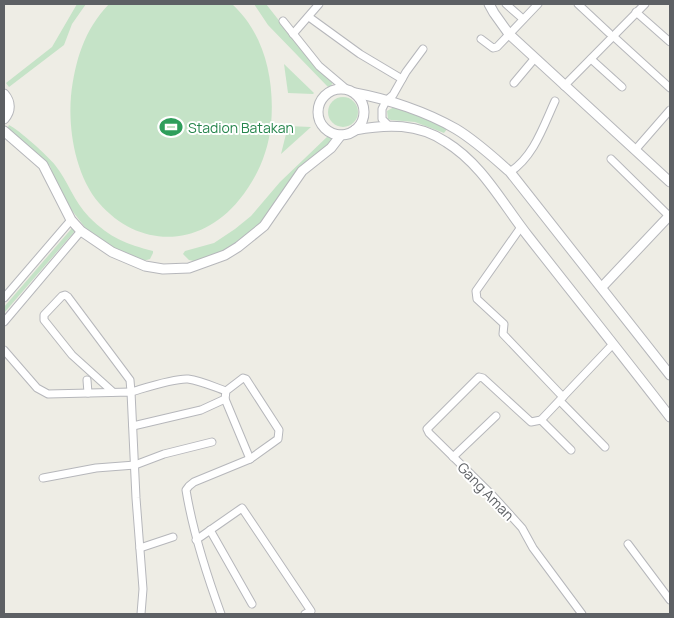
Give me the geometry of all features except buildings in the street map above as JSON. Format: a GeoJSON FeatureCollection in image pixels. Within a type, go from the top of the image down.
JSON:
{"type":"FeatureCollection","features":[{"type":"Feature","properties":{"kind":"street"},"geometry":{"type":"LineString","coordinates":[[293,34],[319,4]]}},
{"type":"Feature","properties":{"kind":"street"},"geometry":{"type":"LineString","coordinates":[[489,4],[509,34],[670,182]]}},
{"type":"Feature","properties":{"kind":"street"},"geometry":{"type":"LineString","coordinates":[[506,4],[524,19]]}},
{"type":"Feature","properties":{"kind":"street"},"geometry":{"type":"LineString","coordinates":[[482,39],[494,48],[499,46],[538,4]]}},
{"type":"Feature","properties":{"kind":"street"},"geometry":{"type":"LineString","coordinates":[[578,4],[670,88]]}},
{"type":"Feature","properties":{"kind":"street"},"geometry":{"type":"LineString","coordinates":[[564,86],[611,34],[644,4]]}},
{"type":"Feature","properties":{"kind":"street"},"geometry":{"type":"LineString","coordinates":[[636,12],[670,42]]}},
{"type":"Feature","properties":{"kind":"street"},"geometry":{"type":"LineString","coordinates":[[309,17],[360,54],[402,79]]}},
{"type":"Feature","properties":{"kind":"street"},"geometry":{"type":"LineString","coordinates":[[283,21],[319,66],[345,88],[355,93],[412,109],[456,129],[510,172],[670,375]]}},
{"type":"Feature","properties":{"kind":"street"},"geometry":{"type":"LineString","coordinates":[[388,125],[382,119],[382,109],[423,49]]}},
{"type":"Feature","properties":{"kind":"street"},"geometry":{"type":"LineString","coordinates":[[514,83],[535,58]]}},
{"type":"Feature","properties":{"kind":"street"},"geometry":{"type":"LineString","coordinates":[[591,58],[622,87]]}},
{"type":"Feature","properties":{"kind":"street"},"geometry":{"type":"LineString","coordinates":[[342,135],[334,134],[323,126],[319,120],[318,107],[324,95],[330,91],[345,88]]}},
{"type":"Feature","properties":{"kind":"street"},"geometry":{"type":"LineString","coordinates":[[355,93],[361,99],[364,107],[364,116],[361,124],[355,130]]}},
{"type":"Feature","properties":{"kind":"street"},"geometry":{"type":"LineString","coordinates":[[4,94],[9,103],[4,119]]}},
{"type":"Feature","properties":{"kind":"street"},"geometry":{"type":"LineString","coordinates":[[510,172],[521,165],[532,151],[555,102]]}},
{"type":"Feature","properties":{"kind":"street"},"geometry":{"type":"LineString","coordinates":[[636,149],[670,110]]}},
{"type":"Feature","properties":{"kind":"street"},"geometry":{"type":"LineString","coordinates":[[4,131],[43,165],[71,220],[81,231],[112,252],[144,266],[163,269],[188,268],[208,262],[238,247],[264,226],[302,171],[330,148],[342,135],[355,130],[388,125],[409,127],[434,136],[447,142],[467,158],[492,186],[520,227],[670,417]]}},
{"type":"Feature","properties":{"kind":"street"},"geometry":{"type":"LineString","coordinates":[[447,142],[456,129]]}},
{"type":"Feature","properties":{"kind":"street"},"geometry":{"type":"LineString","coordinates":[[467,158],[478,145]]}},
{"type":"Feature","properties":{"kind":"street"},"geometry":{"type":"LineString","coordinates":[[602,287],[670,216],[611,159]]}},
{"type":"Feature","properties":{"kind":"street"},"geometry":{"type":"LineString","coordinates":[[4,298],[71,220]]}},
{"type":"Feature","properties":{"kind":"street"},"geometry":{"type":"LineString","coordinates":[[520,227],[476,291],[477,299],[504,324],[503,334],[605,446]]}},
{"type":"Feature","properties":{"kind":"street"},"geometry":{"type":"LineString","coordinates":[[4,322],[81,231]]}},
{"type":"Feature","properties":{"kind":"street"},"geometry":{"type":"LineString","coordinates":[[113,392],[72,355],[44,320],[44,315],[62,296],[68,297],[130,380],[143,589],[141,614]]}},
{"type":"Feature","properties":{"kind":"street"},"geometry":{"type":"LineString","coordinates":[[570,450],[541,420],[613,344]]}},
{"type":"Feature","properties":{"kind":"street"},"geometry":{"type":"LineString","coordinates":[[4,350],[42,392],[57,395],[131,392],[154,385],[186,379],[201,382],[226,395],[250,459]]}},
{"type":"Feature","properties":{"kind":"street","name":"Gang Aman"},"geometry":{"type":"LineString","coordinates":[[541,420],[531,422],[483,378],[477,378],[427,429],[522,528],[533,548],[582,614]]}},
{"type":"Feature","properties":{"kind":"street"},"geometry":{"type":"LineString","coordinates":[[133,426],[201,410],[226,395],[240,379],[246,379],[279,430],[278,439],[250,459],[189,486],[186,490],[196,540],[221,614]]}},
{"type":"Feature","properties":{"kind":"street"},"geometry":{"type":"LineString","coordinates":[[87,380],[88,393]]}},
{"type":"Feature","properties":{"kind":"street"},"geometry":{"type":"LineString","coordinates":[[453,457],[496,416]]}},
{"type":"Feature","properties":{"kind":"street"},"geometry":{"type":"LineString","coordinates":[[44,478],[96,468],[135,465],[164,454],[212,442]]}},
{"type":"Feature","properties":{"kind":"street"},"geometry":{"type":"LineString","coordinates":[[196,540],[242,508],[311,611],[305,614]]}},
{"type":"Feature","properties":{"kind":"street"},"geometry":{"type":"LineString","coordinates":[[210,530],[252,604]]}},
{"type":"Feature","properties":{"kind":"street"},"geometry":{"type":"LineString","coordinates":[[140,548],[173,537]]}},
{"type":"Feature","properties":{"kind":"street"},"geometry":{"type":"LineString","coordinates":[[628,544],[670,600]]}},
{"type":"Feature","properties":{"kind":"green space"},"geometry":{"type":"Polygon","coordinates":[[[77,4],[86,4],[72,24],[64,45],[9,87],[6,83],[52,47],[77,4]]]}},
{"type":"Feature","properties":{"kind":"green space","name":"Stadion Batakan"},"geometry":{"type":"Polygon","coordinates":[[[109,4],[232,4],[253,29],[260,44],[269,75],[271,92],[270,135],[261,165],[245,192],[224,216],[207,227],[189,234],[170,237],[151,235],[133,229],[115,218],[99,203],[91,192],[79,167],[72,138],[70,110],[75,71],[87,35],[100,14],[109,4]]]}},
{"type":"Feature","properties":{"kind":"green space"},"geometry":{"type":"Polygon","coordinates":[[[254,4],[266,4],[310,60],[334,81],[330,87],[268,25],[254,4]]]}},
{"type":"Feature","properties":{"kind":"green space"},"geometry":{"type":"Polygon","coordinates":[[[284,64],[314,93],[313,94],[288,93],[284,64]]]}},
{"type":"Feature","properties":{"kind":"green space"},"geometry":{"type":"Polygon","coordinates":[[[343,97],[354,101],[358,112],[354,123],[343,127],[332,123],[328,112],[332,101],[343,97]]]}},
{"type":"Feature","properties":{"kind":"green space"},"geometry":{"type":"Polygon","coordinates":[[[394,107],[447,127],[447,129],[444,133],[415,122],[388,119],[387,111],[394,107]]]}},
{"type":"Feature","properties":{"kind":"green space"},"geometry":{"type":"Polygon","coordinates":[[[9,125],[55,165],[79,205],[89,217],[111,235],[135,246],[153,251],[150,259],[143,261],[114,249],[87,230],[67,204],[50,166],[7,129],[9,125]]]}},
{"type":"Feature","properties":{"kind":"green space"},"geometry":{"type":"Polygon","coordinates":[[[288,126],[311,127],[281,154],[288,126]]]}},
{"type":"Feature","properties":{"kind":"green space"},"geometry":{"type":"Polygon","coordinates":[[[328,136],[333,140],[302,167],[260,223],[241,239],[222,252],[194,261],[189,260],[183,254],[185,251],[214,243],[251,216],[280,182],[328,136]]]}},
{"type":"Feature","properties":{"kind":"green space"},"geometry":{"type":"Polygon","coordinates":[[[72,228],[75,231],[4,313],[4,307],[72,228]]]}},
{"type":"Feature","properties":{"kind":"place","name":"Stadion Batakan"},"geometry":{"type":"Point","coordinates":[171,127]}}]}
